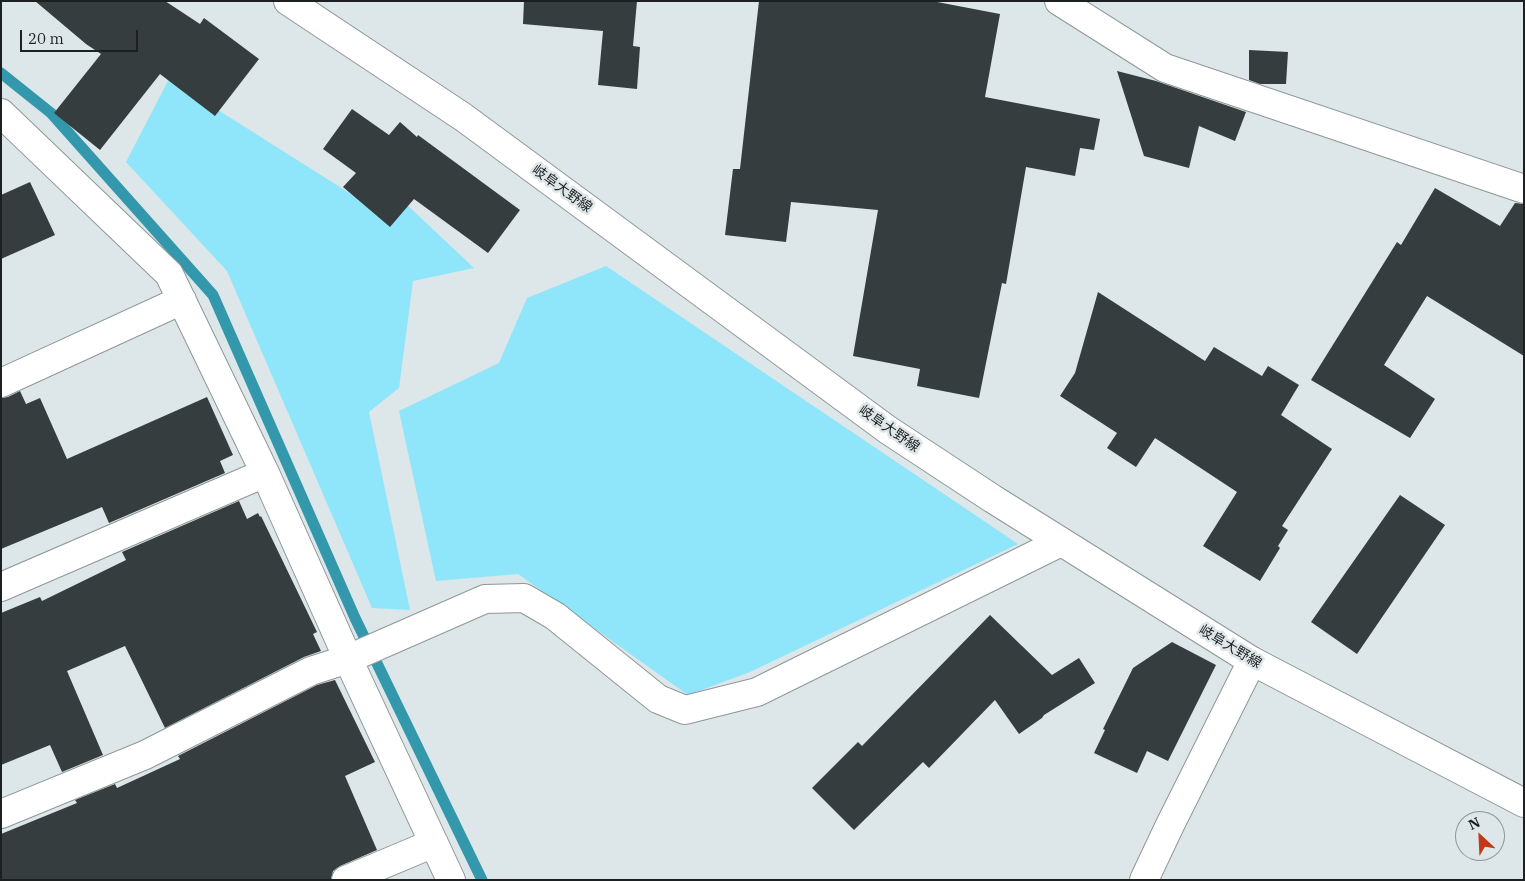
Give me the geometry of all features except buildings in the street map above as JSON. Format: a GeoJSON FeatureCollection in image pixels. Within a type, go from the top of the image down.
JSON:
{"type":"FeatureCollection","features":[{"type":"Feature","properties":{"kind":"street","name":"岐阜大野線"},"geometry":{"type":"LineString","coordinates":[[288,1],[463,117],[888,430],[984,494],[1252,661],[1524,803]]}},
{"type":"Feature","properties":{"kind":"street"},"geometry":{"type":"LineString","coordinates":[[1059,1],[1165,68],[1524,189]]}},
{"type":"Feature","properties":{"kind":"street"},"geometry":{"type":"LineString","coordinates":[[1,113],[169,274],[265,474],[348,660],[451,880]]}},
{"type":"Feature","properties":{"kind":"street"},"geometry":{"type":"LineString","coordinates":[[1,382],[182,300]]}},
{"type":"Feature","properties":{"kind":"street"},"geometry":{"type":"LineString","coordinates":[[1,587],[265,474]]}},
{"type":"Feature","properties":{"kind":"street"},"geometry":{"type":"LineString","coordinates":[[1,814],[145,755],[311,671],[348,660],[485,599],[524,598],[555,616],[658,699],[685,710],[757,692],[1061,542]]}},
{"type":"Feature","properties":{"kind":"street"},"geometry":{"type":"LineString","coordinates":[[1144,880],[1252,661]]}},
{"type":"Feature","properties":{"kind":"street"},"geometry":{"type":"LineString","coordinates":[[346,880],[434,843]]}},
{"type":"Feature","properties":{"kind":"shaded area"},"geometry":{"type":"Polygon","coordinates":[[[169,79],[381,213],[404,202],[474,268],[413,281],[399,388],[369,412],[410,610],[372,608],[227,271],[126,162],[169,79]]]}},
{"type":"Feature","properties":{"kind":"shaded area"},"geometry":{"type":"Polygon","coordinates":[[[606,266],[1018,544],[750,672],[688,695],[518,574],[436,581],[399,411],[499,363],[527,298],[606,266]]]}},
{"type":"Feature","properties":{"kind":"waterway"},"geometry":{"type":"LineString","coordinates":[[1,73],[51,113],[213,295],[355,618],[482,880]]}}]}
